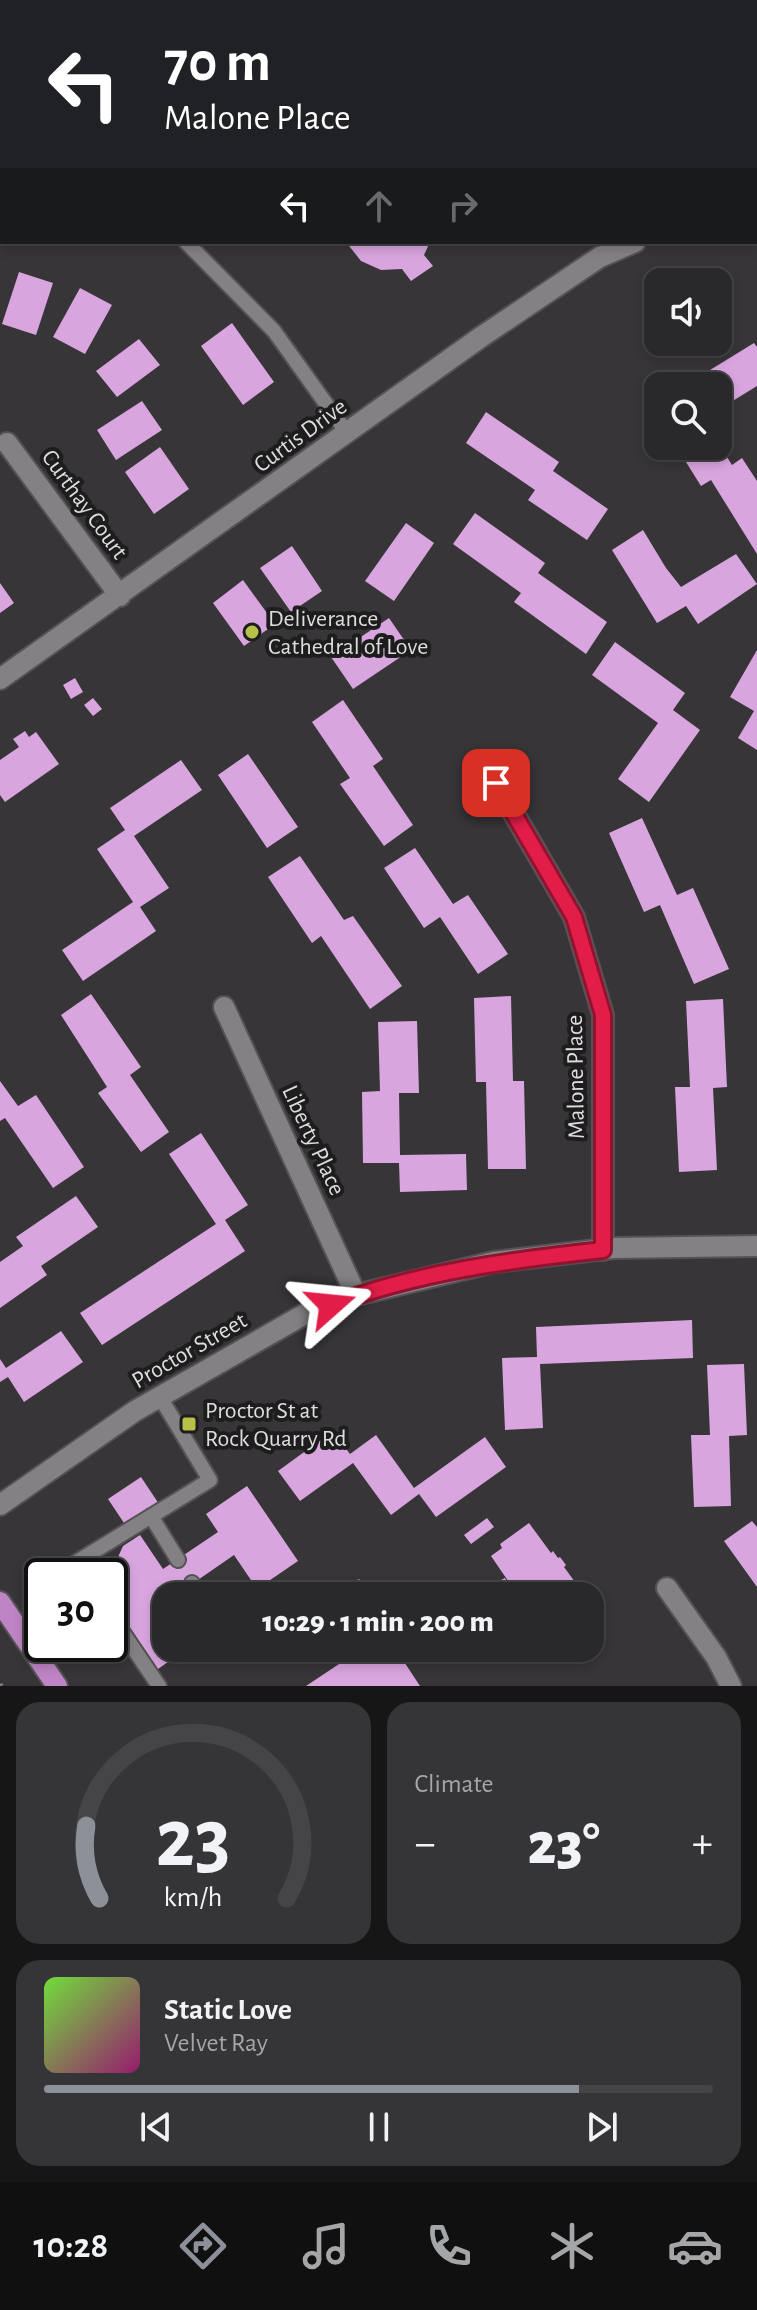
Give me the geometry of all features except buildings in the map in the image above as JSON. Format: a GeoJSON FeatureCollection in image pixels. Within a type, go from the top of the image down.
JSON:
{"type":"FeatureCollection","features":[{"type":"Feature","properties":{"kind":"main road"},"geometry":{"type":"LineString","coordinates":[[0,1602],[57,1686]]}},
{"type":"Feature","properties":{"kind":"street","name":"Curtis Drive"},"geometry":{"type":"LineString","coordinates":[[0,679],[481,337],[600,257],[630,244]]}},
{"type":"Feature","properties":{"kind":"street","name":"Curthay Court"},"geometry":{"type":"LineString","coordinates":[[7,443],[120,596]]}},
{"type":"Feature","properties":{"kind":"street","name":"Malone Place"},"geometry":{"type":"LineString","coordinates":[[496,783],[574,917],[603,1015],[603,1250]]}},
{"type":"Feature","properties":{"kind":"street","name":"Liberty Place"},"geometry":{"type":"LineString","coordinates":[[224,1007],[356,1295]]}},
{"type":"Feature","properties":{"kind":"street","name":"Proctor Street"},"geometry":{"type":"LineString","coordinates":[[0,1505],[160,1397],[305,1314],[356,1295],[494,1262],[603,1250],[757,1246]]}},
{"type":"Feature","properties":{"kind":"street"},"geometry":{"type":"LineString","coordinates":[[667,1588],[716,1657],[731,1686]]}},
{"type":"Feature","properties":{"kind":"lane"},"geometry":{"type":"LineString","coordinates":[[188,244],[274,331],[347,433]]}},
{"type":"Feature","properties":{"kind":"lane"},"geometry":{"type":"LineString","coordinates":[[83,1558],[210,1480],[160,1397]]}},
{"type":"Feature","properties":{"kind":"lane"},"geometry":{"type":"LineString","coordinates":[[151,1516],[178,1560]]}},
{"type":"Feature","properties":{"kind":"lane"},"geometry":{"type":"LineString","coordinates":[[128,1640],[159,1686]]}},
{"type":"Feature","properties":{"kind":"place","name":"Deliverance Cathedral of Love"},"geometry":{"type":"Point","coordinates":[252,632]}},
{"type":"Feature","properties":{"kind":"place","name":"Proctor St at Rock Quarry Rd"},"geometry":{"type":"Point","coordinates":[189,1424]}},
{"type":"Feature","properties":{"kind":"route"},"geometry":{"type":"LineString","coordinates":[[331,1305],[356,1295],[494,1262],[603,1250],[603,1015],[574,917],[496,783]]}}]}
